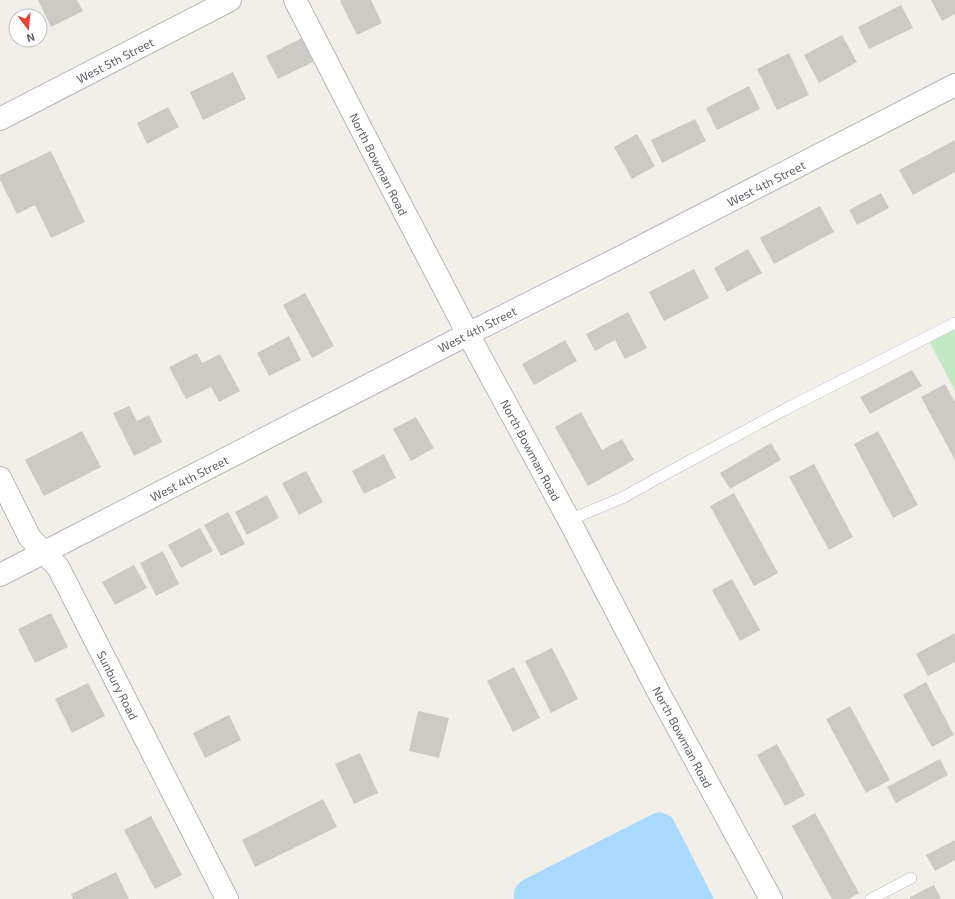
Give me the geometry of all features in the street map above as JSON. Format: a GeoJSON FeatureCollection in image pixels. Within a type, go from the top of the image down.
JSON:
{"type":"FeatureCollection","features":[{"type":"Feature","properties":{"kind":"street","name":"West 5th Street"},"geometry":{"type":"LineString","coordinates":[[0,120],[230,0]]}},
{"type":"Feature","properties":{"kind":"street","name":"North Bowman Road"},"geometry":{"type":"LineString","coordinates":[[295,0],[468,334],[569,520],[660,695],[771,899]]}},
{"type":"Feature","properties":{"kind":"street","name":"West 4th Street"},"geometry":{"type":"LineString","coordinates":[[0,575],[468,334],[955,86]]}},
{"type":"Feature","properties":{"kind":"street","name":"Sunbury Road"},"geometry":{"type":"LineString","coordinates":[[0,478],[30,538],[58,567],[227,899]]}},
{"type":"Feature","properties":{"kind":"lane"},"geometry":{"type":"LineString","coordinates":[[569,520],[622,498],[784,410],[955,323]]}},
{"type":"Feature","properties":{"kind":"lane"},"geometry":{"type":"LineString","coordinates":[[871,899],[911,878]]}},
{"type":"Feature","properties":{"kind":"green space"},"geometry":{"type":"Polygon","coordinates":[[[955,323],[955,391],[927,337],[955,323]]]}},
{"type":"Feature","properties":{"kind":"water"},"geometry":{"type":"Polygon","coordinates":[[[659,812],[667,814],[673,819],[714,899],[514,899],[516,888],[523,880],[659,812]]]}},
{"type":"Feature","properties":{"kind":"building"},"geometry":{"type":"Polygon","coordinates":[[[38,0],[77,0],[83,11],[51,27],[48,21],[48,8],[42,8],[38,0]]]}},
{"type":"Feature","properties":{"kind":"building"},"geometry":{"type":"Polygon","coordinates":[[[371,0],[382,23],[357,35],[340,1],[371,0]]]}},
{"type":"Feature","properties":{"kind":"building"},"geometry":{"type":"Polygon","coordinates":[[[931,0],[955,0],[955,14],[942,21],[931,0]]]}},
{"type":"Feature","properties":{"kind":"building"},"geometry":{"type":"Polygon","coordinates":[[[901,5],[913,28],[869,49],[858,27],[901,5]]]}},
{"type":"Feature","properties":{"kind":"building"},"geometry":{"type":"Polygon","coordinates":[[[842,35],[857,62],[819,83],[804,55],[842,35]]]}},
{"type":"Feature","properties":{"kind":"building"},"geometry":{"type":"Polygon","coordinates":[[[302,38],[313,62],[278,79],[266,56],[302,38]]]}},
{"type":"Feature","properties":{"kind":"building"},"geometry":{"type":"Polygon","coordinates":[[[789,53],[809,95],[777,110],[757,69],[789,53]]]}},
{"type":"Feature","properties":{"kind":"building"},"geometry":{"type":"Polygon","coordinates":[[[233,72],[246,99],[203,120],[190,92],[233,72]]]}},
{"type":"Feature","properties":{"kind":"building"},"geometry":{"type":"Polygon","coordinates":[[[749,86],[760,109],[717,130],[706,108],[749,86]]]}},
{"type":"Feature","properties":{"kind":"building"},"geometry":{"type":"Polygon","coordinates":[[[168,107],[179,127],[147,144],[137,123],[168,107]]]}},
{"type":"Feature","properties":{"kind":"building"},"geometry":{"type":"Polygon","coordinates":[[[695,119],[706,141],[662,163],[651,140],[695,119]]]}},
{"type":"Feature","properties":{"kind":"building"},"geometry":{"type":"Polygon","coordinates":[[[637,134],[655,166],[632,179],[614,147],[637,134]]]}},
{"type":"Feature","properties":{"kind":"building"},"geometry":{"type":"Polygon","coordinates":[[[955,140],[955,172],[913,195],[899,170],[955,140]]]}},
{"type":"Feature","properties":{"kind":"building"},"geometry":{"type":"Polygon","coordinates":[[[51,151],[85,222],[51,238],[35,205],[17,214],[0,180],[0,175],[51,151]]]}},
{"type":"Feature","properties":{"kind":"building"},"geometry":{"type":"Polygon","coordinates":[[[881,193],[889,208],[857,225],[849,210],[881,193]]]}},
{"type":"Feature","properties":{"kind":"building"},"geometry":{"type":"Polygon","coordinates":[[[820,206],[834,232],[774,264],[760,238],[820,206]]]}},
{"type":"Feature","properties":{"kind":"building"},"geometry":{"type":"Polygon","coordinates":[[[748,249],[762,273],[727,292],[714,268],[748,249]]]}},
{"type":"Feature","properties":{"kind":"building"},"geometry":{"type":"Polygon","coordinates":[[[694,269],[709,298],[664,321],[649,292],[694,269]]]}},
{"type":"Feature","properties":{"kind":"building"},"geometry":{"type":"Polygon","coordinates":[[[305,293],[334,346],[312,358],[283,305],[305,293]]]}},
{"type":"Feature","properties":{"kind":"building"},"geometry":{"type":"Polygon","coordinates":[[[628,312],[647,348],[625,359],[615,340],[595,351],[586,334],[628,312]]]}},
{"type":"Feature","properties":{"kind":"building"},"geometry":{"type":"Polygon","coordinates":[[[289,336],[301,360],[269,376],[257,353],[289,336]]]}},
{"type":"Feature","properties":{"kind":"building"},"geometry":{"type":"Polygon","coordinates":[[[565,340],[577,361],[534,385],[522,364],[565,340]]]}},
{"type":"Feature","properties":{"kind":"building"},"geometry":{"type":"Polygon","coordinates":[[[197,353],[202,363],[220,354],[240,391],[219,402],[211,387],[186,399],[169,367],[197,353]]]}},
{"type":"Feature","properties":{"kind":"building"},"geometry":{"type":"Polygon","coordinates":[[[912,370],[922,386],[870,414],[860,397],[912,370]]]}},
{"type":"Feature","properties":{"kind":"building"},"geometry":{"type":"Polygon","coordinates":[[[945,384],[955,402],[955,460],[921,397],[945,384]]]}},
{"type":"Feature","properties":{"kind":"building"},"geometry":{"type":"Polygon","coordinates":[[[129,406],[137,421],[149,415],[162,442],[134,456],[113,413],[129,406]]]}},
{"type":"Feature","properties":{"kind":"building"},"geometry":{"type":"Polygon","coordinates":[[[581,412],[602,450],[622,439],[634,460],[588,486],[555,427],[581,412]]]}},
{"type":"Feature","properties":{"kind":"building"},"geometry":{"type":"Polygon","coordinates":[[[416,417],[434,448],[411,461],[393,429],[416,417]]]}},
{"type":"Feature","properties":{"kind":"building"},"geometry":{"type":"Polygon","coordinates":[[[82,431],[101,467],[44,496],[25,460],[82,431]]]}},
{"type":"Feature","properties":{"kind":"building"},"geometry":{"type":"Polygon","coordinates":[[[878,431],[918,505],[893,518],[854,444],[878,431]]]}},
{"type":"Feature","properties":{"kind":"building"},"geometry":{"type":"Polygon","coordinates":[[[771,443],[781,460],[730,489],[720,473],[771,443]]]}},
{"type":"Feature","properties":{"kind":"building"},"geometry":{"type":"Polygon","coordinates":[[[384,454],[396,478],[364,494],[352,471],[384,454]]]}},
{"type":"Feature","properties":{"kind":"building"},"geometry":{"type":"Polygon","coordinates":[[[814,464],[853,537],[829,550],[789,477],[814,464]]]}},
{"type":"Feature","properties":{"kind":"building"},"geometry":{"type":"Polygon","coordinates":[[[306,471],[323,502],[299,515],[282,483],[306,471]]]}},
{"type":"Feature","properties":{"kind":"building"},"geometry":{"type":"Polygon","coordinates":[[[734,493],[778,573],[754,586],[710,506],[734,493]]]}},
{"type":"Feature","properties":{"kind":"building"},"geometry":{"type":"Polygon","coordinates":[[[267,495],[279,518],[247,535],[235,512],[267,495]]]}},
{"type":"Feature","properties":{"kind":"building"},"geometry":{"type":"Polygon","coordinates":[[[228,512],[245,544],[221,556],[204,525],[228,512]]]}},
{"type":"Feature","properties":{"kind":"building"},"geometry":{"type":"Polygon","coordinates":[[[200,528],[213,551],[181,568],[168,545],[200,528]]]}},
{"type":"Feature","properties":{"kind":"building"},"geometry":{"type":"Polygon","coordinates":[[[163,551],[179,584],[156,596],[140,563],[163,551]]]}},
{"type":"Feature","properties":{"kind":"building"},"geometry":{"type":"Polygon","coordinates":[[[134,565],[147,588],[115,605],[102,582],[134,565]]]}},
{"type":"Feature","properties":{"kind":"building"},"geometry":{"type":"Polygon","coordinates":[[[732,579],[760,630],[740,641],[712,590],[732,579]]]}},
{"type":"Feature","properties":{"kind":"building"},"geometry":{"type":"Polygon","coordinates":[[[51,613],[68,647],[35,663],[18,629],[51,613]]]}},
{"type":"Feature","properties":{"kind":"building"},"geometry":{"type":"Polygon","coordinates":[[[955,633],[955,662],[928,676],[916,654],[955,633]]]}},
{"type":"Feature","properties":{"kind":"building"},"geometry":{"type":"Polygon","coordinates":[[[552,648],[578,699],[551,713],[525,661],[552,648]]]}},
{"type":"Feature","properties":{"kind":"building"},"geometry":{"type":"Polygon","coordinates":[[[514,667],[540,718],[513,732],[487,681],[514,667]]]}},
{"type":"Feature","properties":{"kind":"building"},"geometry":{"type":"Polygon","coordinates":[[[926,682],[954,735],[932,747],[903,695],[926,682]]]}},
{"type":"Feature","properties":{"kind":"building"},"geometry":{"type":"Polygon","coordinates":[[[88,683],[105,716],[72,733],[55,699],[88,683]]]}},
{"type":"Feature","properties":{"kind":"building"},"geometry":{"type":"Polygon","coordinates":[[[850,706],[890,780],[866,793],[826,719],[850,706]]]}},
{"type":"Feature","properties":{"kind":"building"},"geometry":{"type":"Polygon","coordinates":[[[418,711],[449,718],[439,758],[409,751],[418,711]]]}},
{"type":"Feature","properties":{"kind":"building"},"geometry":{"type":"Polygon","coordinates":[[[229,715],[241,740],[205,758],[193,733],[229,715]]]}},
{"type":"Feature","properties":{"kind":"building"},"geometry":{"type":"Polygon","coordinates":[[[777,744],[805,795],[785,806],[757,755],[777,744]]]}},
{"type":"Feature","properties":{"kind":"building"},"geometry":{"type":"Polygon","coordinates":[[[360,753],[378,793],[354,804],[335,764],[360,753]]]}},
{"type":"Feature","properties":{"kind":"building"},"geometry":{"type":"Polygon","coordinates":[[[940,759],[948,775],[896,803],[887,787],[940,759]]]}},
{"type":"Feature","properties":{"kind":"building"},"geometry":{"type":"Polygon","coordinates":[[[323,799],[337,827],[255,867],[242,840],[323,799]]]}},
{"type":"Feature","properties":{"kind":"building"},"geometry":{"type":"Polygon","coordinates":[[[815,813],[859,893],[849,899],[832,899],[792,826],[815,813]]]}},
{"type":"Feature","properties":{"kind":"building"},"geometry":{"type":"Polygon","coordinates":[[[151,816],[182,875],[155,889],[124,830],[151,816]]]}},
{"type":"Feature","properties":{"kind":"building"},"geometry":{"type":"Polygon","coordinates":[[[955,840],[955,860],[935,871],[926,855],[955,840]]]}},
{"type":"Feature","properties":{"kind":"building"},"geometry":{"type":"Polygon","coordinates":[[[116,872],[129,899],[73,899],[71,894],[116,872]]]}},
{"type":"Feature","properties":{"kind":"building"},"geometry":{"type":"Polygon","coordinates":[[[934,885],[941,899],[910,899],[910,897],[934,885]]]}}]}
